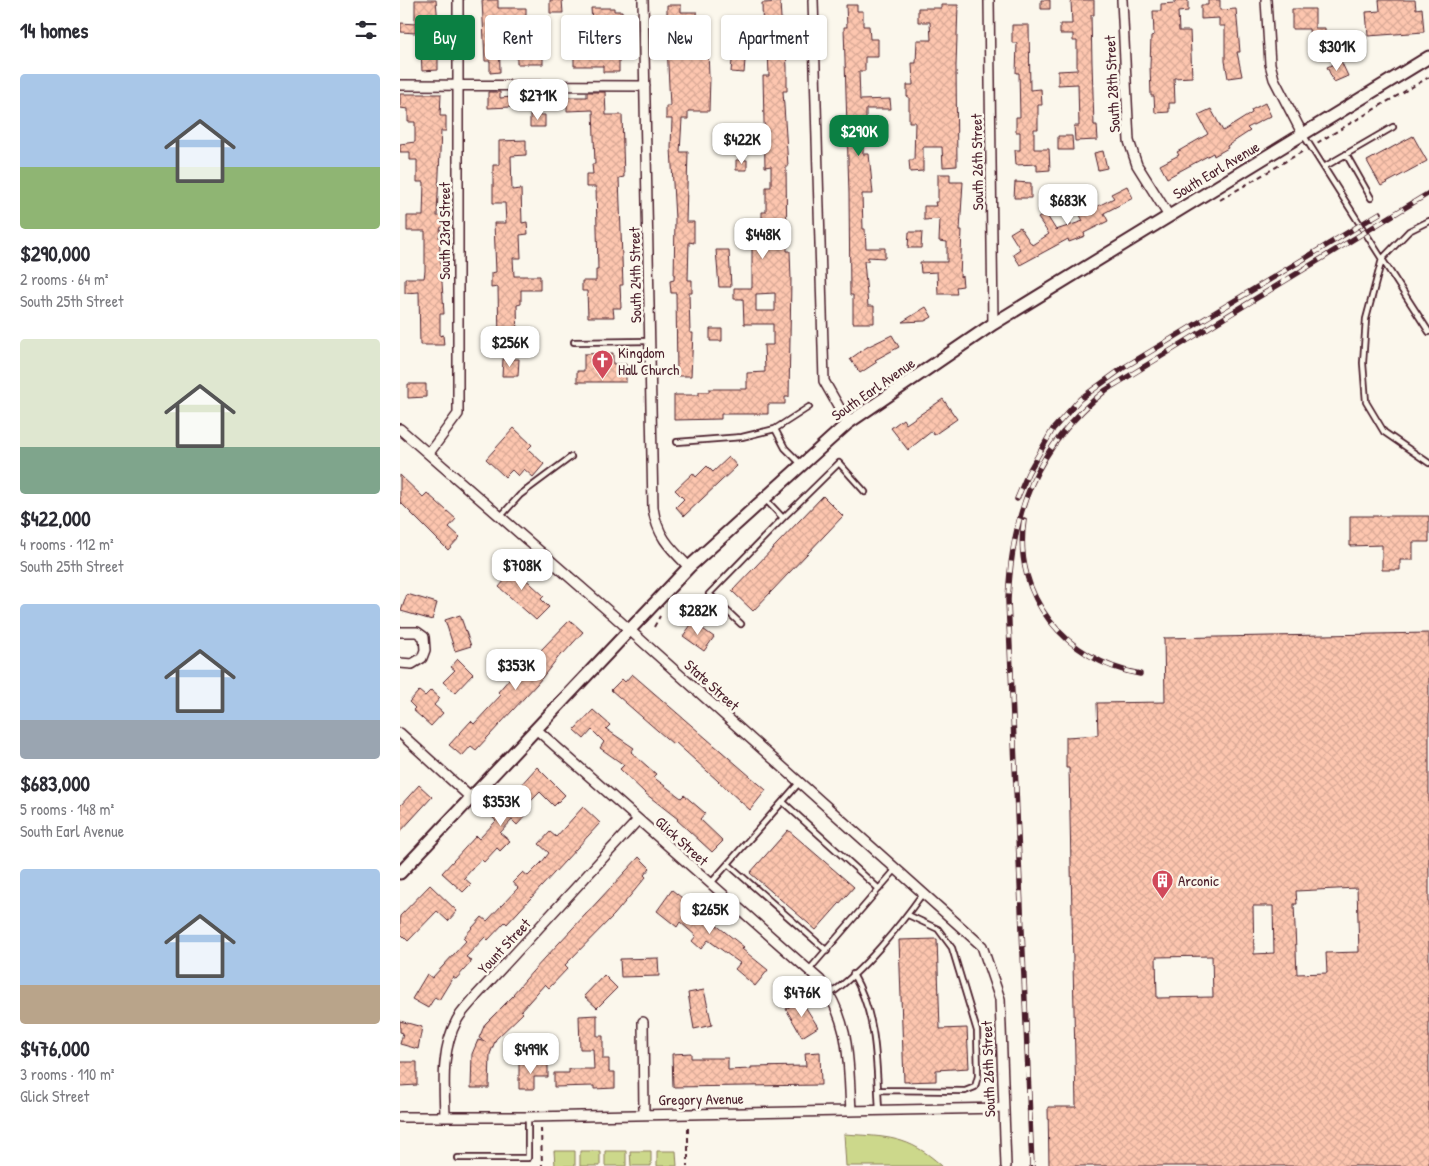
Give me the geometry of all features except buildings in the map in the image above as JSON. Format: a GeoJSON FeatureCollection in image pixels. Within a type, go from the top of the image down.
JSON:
{"type":"FeatureCollection","features":[{"type":"Feature","properties":{"kind":"street","name":"South 23rd Street"},"geometry":{"type":"LineString","coordinates":[[428,453],[458,414],[458,0]]}},
{"type":"Feature","properties":{"kind":"street","name":"South 24th Street"},"geometry":{"type":"LineString","coordinates":[[643,0],[653,508],[655,526],[666,544],[689,568]]}},
{"type":"Feature","properties":{"kind":"street"},"geometry":{"type":"LineString","coordinates":[[813,0],[824,380],[848,423]]}},
{"type":"Feature","properties":{"kind":"street","name":"South 26th Street"},"geometry":{"type":"LineString","coordinates":[[989,0],[993,324]]}},
{"type":"Feature","properties":{"kind":"street","name":"South 28th Street"},"geometry":{"type":"LineString","coordinates":[[1122,0],[1128,140],[1137,165],[1169,216]]}},
{"type":"Feature","properties":{"kind":"street"},"geometry":{"type":"LineString","coordinates":[[1266,0],[1268,43],[1274,79],[1303,135]]}},
{"type":"Feature","properties":{"kind":"street","name":"South Earl Avenue"},"geometry":{"type":"LineString","coordinates":[[400,873],[689,568],[848,423],[993,324],[1429,57]]}},
{"type":"Feature","properties":{"kind":"street"},"geometry":{"type":"LineString","coordinates":[[400,85],[458,87],[645,86]]}},
{"type":"Feature","properties":{"kind":"street","name":"State Street"},"geometry":{"type":"LineString","coordinates":[[400,429],[630,630],[982,946],[992,973]]}},
{"type":"Feature","properties":{"kind":"street"},"geometry":{"type":"LineString","coordinates":[[400,632],[417,632],[424,637],[425,650],[422,658],[412,664],[400,664]]}},
{"type":"Feature","properties":{"kind":"street","name":"Glick Street"},"geometry":{"type":"LineString","coordinates":[[536,730],[809,970],[830,994],[840,1013],[846,1038],[852,1111]]}},
{"type":"Feature","properties":{"kind":"street"},"geometry":{"type":"LineString","coordinates":[[400,733],[470,797]]}},
{"type":"Feature","properties":{"kind":"street","name":"Yount Street"},"geometry":{"type":"LineString","coordinates":[[445,1115],[444,1072],[447,1048],[457,1020],[476,996],[638,820]]}},
{"type":"Feature","properties":{"kind":"street","name":"South 26th Street"},"geometry":{"type":"LineString","coordinates":[[992,973],[1000,999],[1006,1166]]}},
{"type":"Feature","properties":{"kind":"street"},"geometry":{"type":"LineString","coordinates":[[643,1022],[644,1114]]}},
{"type":"Feature","properties":{"kind":"street","name":"Gregory Avenue"},"geometry":{"type":"LineString","coordinates":[[400,1116],[528,1117],[1003,1108]]}},
{"type":"Feature","properties":{"kind":"lane"},"geometry":{"type":"LineString","coordinates":[[1324,167],[1393,127]]}},
{"type":"Feature","properties":{"kind":"lane"},"geometry":{"type":"LineString","coordinates":[[1303,135],[1429,332]]}},
{"type":"Feature","properties":{"kind":"lane"},"geometry":{"type":"LineString","coordinates":[[1346,154],[1371,198]]}},
{"type":"Feature","properties":{"kind":"lane"},"geometry":{"type":"LineString","coordinates":[[1429,222],[1409,231],[1382,259],[1366,319],[1363,363],[1366,402],[1384,432],[1429,462]]}},
{"type":"Feature","properties":{"kind":"lane"},"geometry":{"type":"LineString","coordinates":[[574,342],[650,341]]}},
{"type":"Feature","properties":{"kind":"lane"},"geometry":{"type":"LineString","coordinates":[[677,442],[742,437],[775,429],[809,407]]}},
{"type":"Feature","properties":{"kind":"lane"},"geometry":{"type":"LineString","coordinates":[[775,429],[785,448],[802,465]]}},
{"type":"Feature","properties":{"kind":"lane"},"geometry":{"type":"LineString","coordinates":[[501,516],[520,495],[570,457]]}},
{"type":"Feature","properties":{"kind":"lane"},"geometry":{"type":"LineString","coordinates":[[741,624],[709,594],[840,463],[865,492]]}},
{"type":"Feature","properties":{"kind":"lane"},"geometry":{"type":"LineString","coordinates":[[765,499],[783,518]]}},
{"type":"Feature","properties":{"kind":"lane"},"geometry":{"type":"LineString","coordinates":[[710,884],[799,783]]}},
{"type":"Feature","properties":{"kind":"lane"},"geometry":{"type":"LineString","coordinates":[[783,802],[879,889]]}},
{"type":"Feature","properties":{"kind":"lane"},"geometry":{"type":"LineString","coordinates":[[728,864],[826,951]]}},
{"type":"Feature","properties":{"kind":"lane"},"geometry":{"type":"LineString","coordinates":[[809,970],[896,869]]}},
{"type":"Feature","properties":{"kind":"lane"},"geometry":{"type":"LineString","coordinates":[[830,994],[853,974],[908,915],[923,893]]}},
{"type":"Feature","properties":{"kind":"lane"},"geometry":{"type":"LineString","coordinates":[[878,1090],[965,1091],[975,1087],[978,1076],[977,1031],[952,948],[938,928],[908,915]]}},
{"type":"Feature","properties":{"kind":"lane"},"geometry":{"type":"LineString","coordinates":[[853,974],[864,994],[873,1021],[879,1110]]}},
{"type":"Feature","properties":{"kind":"lane"},"geometry":{"type":"LineString","coordinates":[[458,1158],[528,1158],[528,1117]]}},
{"type":"Feature","properties":{"kind":"path"},"geometry":{"type":"LineString","coordinates":[[1214,203],[1429,76]]}},
{"type":"Feature","properties":{"kind":"path"},"geometry":{"type":"LineString","coordinates":[[654,627],[661,614]]}},
{"type":"Feature","properties":{"kind":"path"},"geometry":{"type":"LineString","coordinates":[[541,1128],[542,1166]]}},
{"type":"Feature","properties":{"kind":"path"},"geometry":{"type":"LineString","coordinates":[[688,1128],[688,1166]]}},
{"type":"Feature","properties":{"kind":"green space"},"geometry":{"type":"Polygon","coordinates":[[[844,1134],[885,1137],[907,1143],[918,1148],[942,1166],[846,1166],[844,1134]]]}},
{"type":"Feature","properties":{"kind":"green space"},"geometry":{"type":"Polygon","coordinates":[[[554,1151],[575,1151],[575,1166],[555,1166],[554,1151]]]}},
{"type":"Feature","properties":{"kind":"green space"},"geometry":{"type":"Polygon","coordinates":[[[580,1151],[600,1151],[600,1166],[580,1166],[580,1151]]]}},
{"type":"Feature","properties":{"kind":"green space"},"geometry":{"type":"Polygon","coordinates":[[[605,1151],[626,1151],[626,1166],[605,1166],[605,1151]]]}},
{"type":"Feature","properties":{"kind":"green space"},"geometry":{"type":"Polygon","coordinates":[[[630,1151],[651,1151],[651,1166],[631,1166],[630,1151]]]}},
{"type":"Feature","properties":{"kind":"green space"},"geometry":{"type":"Polygon","coordinates":[[[657,1151],[676,1151],[677,1166],[657,1166],[657,1151]]]}},
{"type":"Feature","properties":{"kind":"railway"},"geometry":{"type":"LineString","coordinates":[[1032,1166],[1008,600],[1010,568],[1015,538],[1022,510],[1032,483],[1045,458],[1061,434],[1106,390],[1429,193]]}},
{"type":"Feature","properties":{"kind":"railway"},"geometry":{"type":"LineString","coordinates":[[1017,499],[1028,473],[1053,429],[1080,399],[1123,368],[1380,213]]}},
{"type":"Feature","properties":{"kind":"railway"},"geometry":{"type":"LineString","coordinates":[[1024,520],[1023,548],[1027,574],[1036,599],[1050,621],[1068,640],[1089,655],[1113,667],[1140,674]]}},
{"type":"Feature","properties":{"kind":"place","name":"Kingdom Hall Church"},"geometry":{"type":"Point","coordinates":[602,380]}},
{"type":"Feature","properties":{"kind":"place","name":"Arconic"},"geometry":{"type":"Point","coordinates":[1162,899]}}]}
